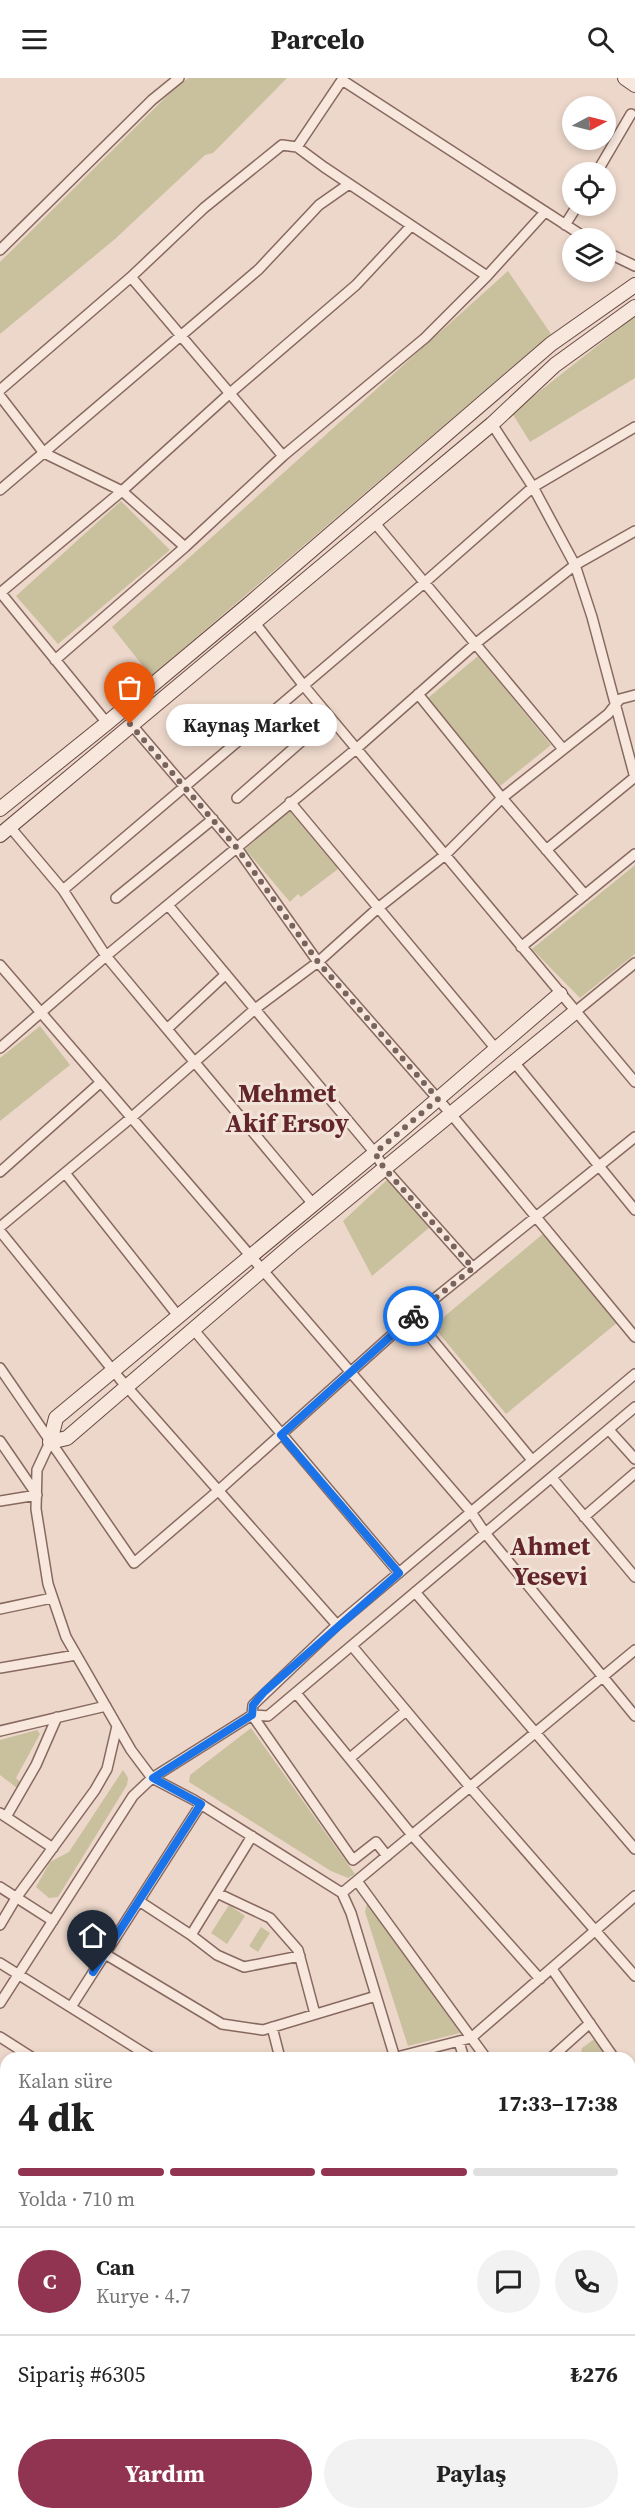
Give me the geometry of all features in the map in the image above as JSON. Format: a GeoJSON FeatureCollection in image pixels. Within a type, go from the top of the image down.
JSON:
{"type":"FeatureCollection","features":[{"type":"Feature","properties":{"kind":"street"},"geometry":{"type":"LineString","coordinates":[[0,250],[152,100],[179,78]]}},
{"type":"Feature","properties":{"kind":"street"},"geometry":{"type":"LineString","coordinates":[[625,78],[635,85]]}},
{"type":"Feature","properties":{"kind":"street"},"geometry":{"type":"LineString","coordinates":[[297,147],[342,80],[570,228]]}},
{"type":"Feature","properties":{"kind":"street"},"geometry":{"type":"LineString","coordinates":[[603,162],[631,114]]}},
{"type":"Feature","properties":{"kind":"street"},"geometry":{"type":"LineString","coordinates":[[0,390],[131,277],[204,208],[282,145],[297,147],[487,276]]}},
{"type":"Feature","properties":{"kind":"street"},"geometry":{"type":"LineString","coordinates":[[0,490],[259,269],[319,205],[349,184]]}},
{"type":"Feature","properties":{"kind":"street"},"geometry":{"type":"LineString","coordinates":[[55,660],[185,548],[283,456],[424,338],[487,276],[545,212]]}},
{"type":"Feature","properties":{"kind":"street"},"geometry":{"type":"LineString","coordinates":[[565,225],[571,216]]}},
{"type":"Feature","properties":{"kind":"street"},"geometry":{"type":"LineString","coordinates":[[107,723],[0,593],[122,492],[229,394],[356,285],[411,226]]}},
{"type":"Feature","properties":{"kind":"street"},"geometry":{"type":"LineString","coordinates":[[616,257],[635,266]]}},
{"type":"Feature","properties":{"kind":"street"},"geometry":{"type":"LineString","coordinates":[[131,277],[283,456]]}},
{"type":"Feature","properties":{"kind":"street"},"geometry":{"type":"LineString","coordinates":[[0,809],[107,723],[551,344],[635,285]]}},
{"type":"Feature","properties":{"kind":"street"},"geometry":{"type":"LineString","coordinates":[[313,1204],[106,956],[63,890],[5,831],[130,724],[255,623],[492,424],[555,365],[635,307]]}},
{"type":"Feature","properties":{"kind":"street"},"geometry":{"type":"LineString","coordinates":[[0,396],[44,453],[122,492],[185,548]]}},
{"type":"Feature","properties":{"kind":"street"},"geometry":{"type":"LineString","coordinates":[[492,424],[533,487],[575,565],[592,617],[635,778],[546,849]]}},
{"type":"Feature","properties":{"kind":"street"},"geometry":{"type":"LineString","coordinates":[[63,890],[424,584],[533,487],[635,427]]}},
{"type":"Feature","properties":{"kind":"street"},"geometry":{"type":"LineString","coordinates":[[374,522],[563,750]]}},
{"type":"Feature","properties":{"kind":"street"},"geometry":{"type":"LineString","coordinates":[[0,1048],[106,956],[356,749],[475,644],[575,565],[635,531]]}},
{"type":"Feature","properties":{"kind":"street"},"geometry":{"type":"LineString","coordinates":[[255,623],[329,717],[635,1082]]}},
{"type":"Feature","properties":{"kind":"street"},"geometry":{"type":"LineString","coordinates":[[418,694],[502,798],[585,895]]}},
{"type":"Feature","properties":{"kind":"street"},"geometry":{"type":"LineString","coordinates":[[338,1625],[113,1371],[0,1229],[255,1010],[318,962],[378,908],[446,855],[502,798],[563,750],[615,706],[620,699],[635,695]]}},
{"type":"Feature","properties":{"kind":"street"},"geometry":{"type":"LineString","coordinates":[[237,798],[329,717]]}},
{"type":"Feature","properties":{"kind":"street"},"geometry":{"type":"LineString","coordinates":[[130,724],[237,848],[318,962],[538,1216],[635,1337]]}},
{"type":"Feature","properties":{"kind":"street"},"geometry":{"type":"LineString","coordinates":[[290,802],[496,1049]]}},
{"type":"Feature","properties":{"kind":"street"},"geometry":{"type":"LineString","coordinates":[[116,898],[213,819]]}},
{"type":"Feature","properties":{"kind":"street"},"geometry":{"type":"LineString","coordinates":[[521,947],[635,854]]}},
{"type":"Feature","properties":{"kind":"street"},"geometry":{"type":"LineString","coordinates":[[168,905],[375,1153],[384,1168],[473,1268]]}},
{"type":"Feature","properties":{"kind":"street"},"geometry":{"type":"LineString","coordinates":[[51,1442],[67,1438],[262,1270],[635,963]]}},
{"type":"Feature","properties":{"kind":"street"},"geometry":{"type":"LineString","coordinates":[[0,965],[132,1117],[249,1257],[471,1512],[485,1533],[635,1716]]}},
{"type":"Feature","properties":{"kind":"street"},"geometry":{"type":"LineString","coordinates":[[167,1029],[226,974]]}},
{"type":"Feature","properties":{"kind":"street"},"geometry":{"type":"LineString","coordinates":[[392,2052],[351,1912],[342,1893],[201,1804],[153,1778],[131,1750],[66,1636],[52,1598],[36,1509],[37,1470],[51,1442],[56,1418],[375,1153],[560,994]]}},
{"type":"Feature","properties":{"kind":"street"},"geometry":{"type":"LineString","coordinates":[[514,1062],[635,1210]]}},
{"type":"Feature","properties":{"kind":"street"},"geometry":{"type":"LineString","coordinates":[[0,1172],[101,1082]]}},
{"type":"Feature","properties":{"kind":"street"},"geometry":{"type":"LineString","coordinates":[[0,1368],[134,1563],[219,1491],[413,1316],[635,1137]]}},
{"type":"Feature","properties":{"kind":"street"},"geometry":{"type":"LineString","coordinates":[[64,1173],[178,1317]]}},
{"type":"Feature","properties":{"kind":"street"},"geometry":{"type":"LineString","coordinates":[[413,1316],[532,1461]]}},
{"type":"Feature","properties":{"kind":"street"},"geometry":{"type":"LineString","coordinates":[[193,1329],[399,1573]]}},
{"type":"Feature","properties":{"kind":"street"},"geometry":{"type":"LineString","coordinates":[[387,1856],[376,1842],[354,1860],[252,1715],[253,1705],[264,1692],[338,1625],[635,1374]]}},
{"type":"Feature","properties":{"kind":"street"},"geometry":{"type":"LineString","coordinates":[[0,2003],[133,1796],[153,1778],[252,1715],[268,1716],[635,1407]]}},
{"type":"Feature","properties":{"kind":"street"},"geometry":{"type":"LineString","coordinates":[[609,1430],[635,1459]]}},
{"type":"Feature","properties":{"kind":"street"},"geometry":{"type":"LineString","coordinates":[[0,1441],[37,1495]]}},
{"type":"Feature","properties":{"kind":"street"},"geometry":{"type":"LineString","coordinates":[[584,1517],[635,1473]]}},
{"type":"Feature","properties":{"kind":"street"},"geometry":{"type":"LineString","coordinates":[[552,1478],[635,1577]]}},
{"type":"Feature","properties":{"kind":"street"},"geometry":{"type":"LineString","coordinates":[[0,1502],[37,1495]]}},
{"type":"Feature","properties":{"kind":"street"},"geometry":{"type":"LineString","coordinates":[[415,1592],[635,1849]]}},
{"type":"Feature","properties":{"kind":"street"},"geometry":{"type":"LineString","coordinates":[[0,1609],[52,1598]]}},
{"type":"Feature","properties":{"kind":"street"},"geometry":{"type":"LineString","coordinates":[[352,1646],[470,1787],[635,1976]]}},
{"type":"Feature","properties":{"kind":"street"},"geometry":{"type":"LineString","coordinates":[[342,1893],[635,1650]]}},
{"type":"Feature","properties":{"kind":"street"},"geometry":{"type":"LineString","coordinates":[[0,1668],[76,1655]]}},
{"type":"Feature","properties":{"kind":"street"},"geometry":{"type":"LineString","coordinates":[[296,1693],[412,1835],[540,1979]]}},
{"type":"Feature","properties":{"kind":"street"},"geometry":{"type":"LineString","coordinates":[[627,1706],[635,1699]]}},
{"type":"Feature","properties":{"kind":"street"},"geometry":{"type":"LineString","coordinates":[[0,1731],[105,1706]]}},
{"type":"Feature","properties":{"kind":"street"},"geometry":{"type":"LineString","coordinates":[[350,1758],[406,1711]]}},
{"type":"Feature","properties":{"kind":"street"},"geometry":{"type":"LineString","coordinates":[[54,1848],[3,1815],[36,1765],[57,1717]]}},
{"type":"Feature","properties":{"kind":"street"},"geometry":{"type":"LineString","coordinates":[[0,1925],[16,1898],[54,1848],[107,1769],[117,1726]]}},
{"type":"Feature","properties":{"kind":"street"},"geometry":{"type":"LineString","coordinates":[[71,2007],[201,1804]]}},
{"type":"Feature","properties":{"kind":"street"},"geometry":{"type":"LineString","coordinates":[[191,1935],[252,1836]]}},
{"type":"Feature","properties":{"kind":"street"},"geometry":{"type":"LineString","coordinates":[[357,1881],[482,2052]]}},
{"type":"Feature","properties":{"kind":"street"},"geometry":{"type":"LineString","coordinates":[[0,1887],[53,1921]]}},
{"type":"Feature","properties":{"kind":"street"},"geometry":{"type":"LineString","coordinates":[[217,1893],[270,1918],[298,1950],[315,2014]]}},
{"type":"Feature","properties":{"kind":"street"},"geometry":{"type":"LineString","coordinates":[[418,2052],[471,2038],[635,1896]]}},
{"type":"Feature","properties":{"kind":"street"},"geometry":{"type":"LineString","coordinates":[[139,1901],[217,1955],[244,1967],[300,1956]]}},
{"type":"Feature","properties":{"kind":"street"},"geometry":{"type":"LineString","coordinates":[[105,1954],[222,2024],[262,2030],[376,1996]]}},
{"type":"Feature","properties":{"kind":"street"},"geometry":{"type":"LineString","coordinates":[[0,1963],[142,2052]]}},
{"type":"Feature","properties":{"kind":"street"},"geometry":{"type":"LineString","coordinates":[[552,1969],[610,2052]]}},
{"type":"Feature","properties":{"kind":"street"},"geometry":{"type":"LineString","coordinates":[[558,2052],[590,2023]]}},
{"type":"Feature","properties":{"kind":"street"},"geometry":{"type":"LineString","coordinates":[[272,2027],[278,2052]]}},
{"type":"Feature","properties":{"kind":"street"},"geometry":{"type":"LineString","coordinates":[[0,2037],[24,2052]]}},
{"type":"Feature","properties":{"kind":"street"},"geometry":{"type":"LineString","coordinates":[[459,2042],[462,2052]]}},
{"type":"Feature","properties":{"kind":"shaded area"},"geometry":{"type":"Polygon","coordinates":[[[188,78],[287,78],[213,153],[205,155],[115,239],[0,334],[0,262],[173,90],[188,78]]]}},
{"type":"Feature","properties":{"kind":"shaded area"},"geometry":{"type":"Polygon","coordinates":[[[508,271],[551,334],[151,676],[112,627],[508,271]]]}},
{"type":"Feature","properties":{"kind":"shaded area"},"geometry":{"type":"Polygon","coordinates":[[[635,316],[635,378],[530,442],[512,413],[635,316]]]}},
{"type":"Feature","properties":{"kind":"shaded area"},"geometry":{"type":"Polygon","coordinates":[[[121,501],[170,550],[58,644],[16,596],[121,501]]]}},
{"type":"Feature","properties":{"kind":"shaded area"},"geometry":{"type":"Polygon","coordinates":[[[478,656],[551,745],[500,786],[428,698],[478,656]]]}},
{"type":"Feature","properties":{"kind":"shaded area"},"geometry":{"type":"Polygon","coordinates":[[[290,811],[338,869],[301,897],[298,894],[290,902],[245,849],[290,811]]]}},
{"type":"Feature","properties":{"kind":"shaded area"},"geometry":{"type":"Polygon","coordinates":[[[635,865],[635,954],[580,998],[532,949],[635,865]]]}},
{"type":"Feature","properties":{"kind":"shaded area"},"geometry":{"type":"Polygon","coordinates":[[[40,1026],[70,1065],[0,1121],[0,1058],[40,1026]]]}},
{"type":"Feature","properties":{"kind":"shaded area"},"geometry":{"type":"Polygon","coordinates":[[[389,1178],[430,1227],[372,1276],[343,1221],[389,1178]]]}},
{"type":"Feature","properties":{"kind":"shaded area"},"geometry":{"type":"Polygon","coordinates":[[[544,1233],[618,1322],[506,1414],[433,1326],[544,1233]]]}},
{"type":"Feature","properties":{"kind":"shaded area"},"geometry":{"type":"Polygon","coordinates":[[[251,1728],[355,1874],[348,1878],[331,1871],[189,1782],[190,1775],[251,1728]]]}},
{"type":"Feature","properties":{"kind":"shaded area"},"geometry":{"type":"Polygon","coordinates":[[[37,1730],[40,1734],[16,1778],[20,1782],[17,1788],[0,1775],[0,1740],[37,1730]]]}},
{"type":"Feature","properties":{"kind":"shaded area"},"geometry":{"type":"Polygon","coordinates":[[[123,1770],[128,1778],[127,1785],[58,1897],[49,1898],[36,1887],[50,1862],[69,1852],[123,1770]]]}},
{"type":"Feature","properties":{"kind":"shaded area"},"geometry":{"type":"Polygon","coordinates":[[[367,1903],[460,2033],[408,2046],[365,1912],[367,1903]]]}},
{"type":"Feature","properties":{"kind":"shaded area"},"geometry":{"type":"Polygon","coordinates":[[[229,1905],[245,1916],[227,1944],[211,1933],[229,1905]]]}},
{"type":"Feature","properties":{"kind":"shaded area"},"geometry":{"type":"Polygon","coordinates":[[[261,1927],[270,1933],[258,1952],[249,1946],[261,1927]]]}},
{"type":"Feature","properties":{"kind":"shaded area"},"geometry":{"type":"Polygon","coordinates":[[[593,2040],[604,2052],[581,2052],[582,2048],[593,2040]]]}},
{"type":"Feature","properties":{"kind":"way so far"},"geometry":{"type":"LineString","coordinates":[[130,724],[237,848],[318,962],[438,1099],[375,1153],[384,1168],[473,1268],[413,1316]]}},
{"type":"Feature","properties":{"kind":"place","name":"Kaynaş Market"},"geometry":{"type":"Point","coordinates":[130,724]}},
{"type":"Feature","properties":{"kind":"district","name":"Mehmet Akif Ersoy"},"geometry":{"type":"Point","coordinates":[287,1108]}},
{"type":"Feature","properties":{"kind":"district","name":"Ahmet Yesevi"},"geometry":{"type":"Point","coordinates":[550,1561]}},
{"type":"Feature","properties":{"kind":"route"},"geometry":{"type":"LineString","coordinates":[[93,1972],[201,1804],[153,1778],[252,1715],[253,1705],[264,1692],[399,1573],[281,1435],[413,1316]]}}]}
